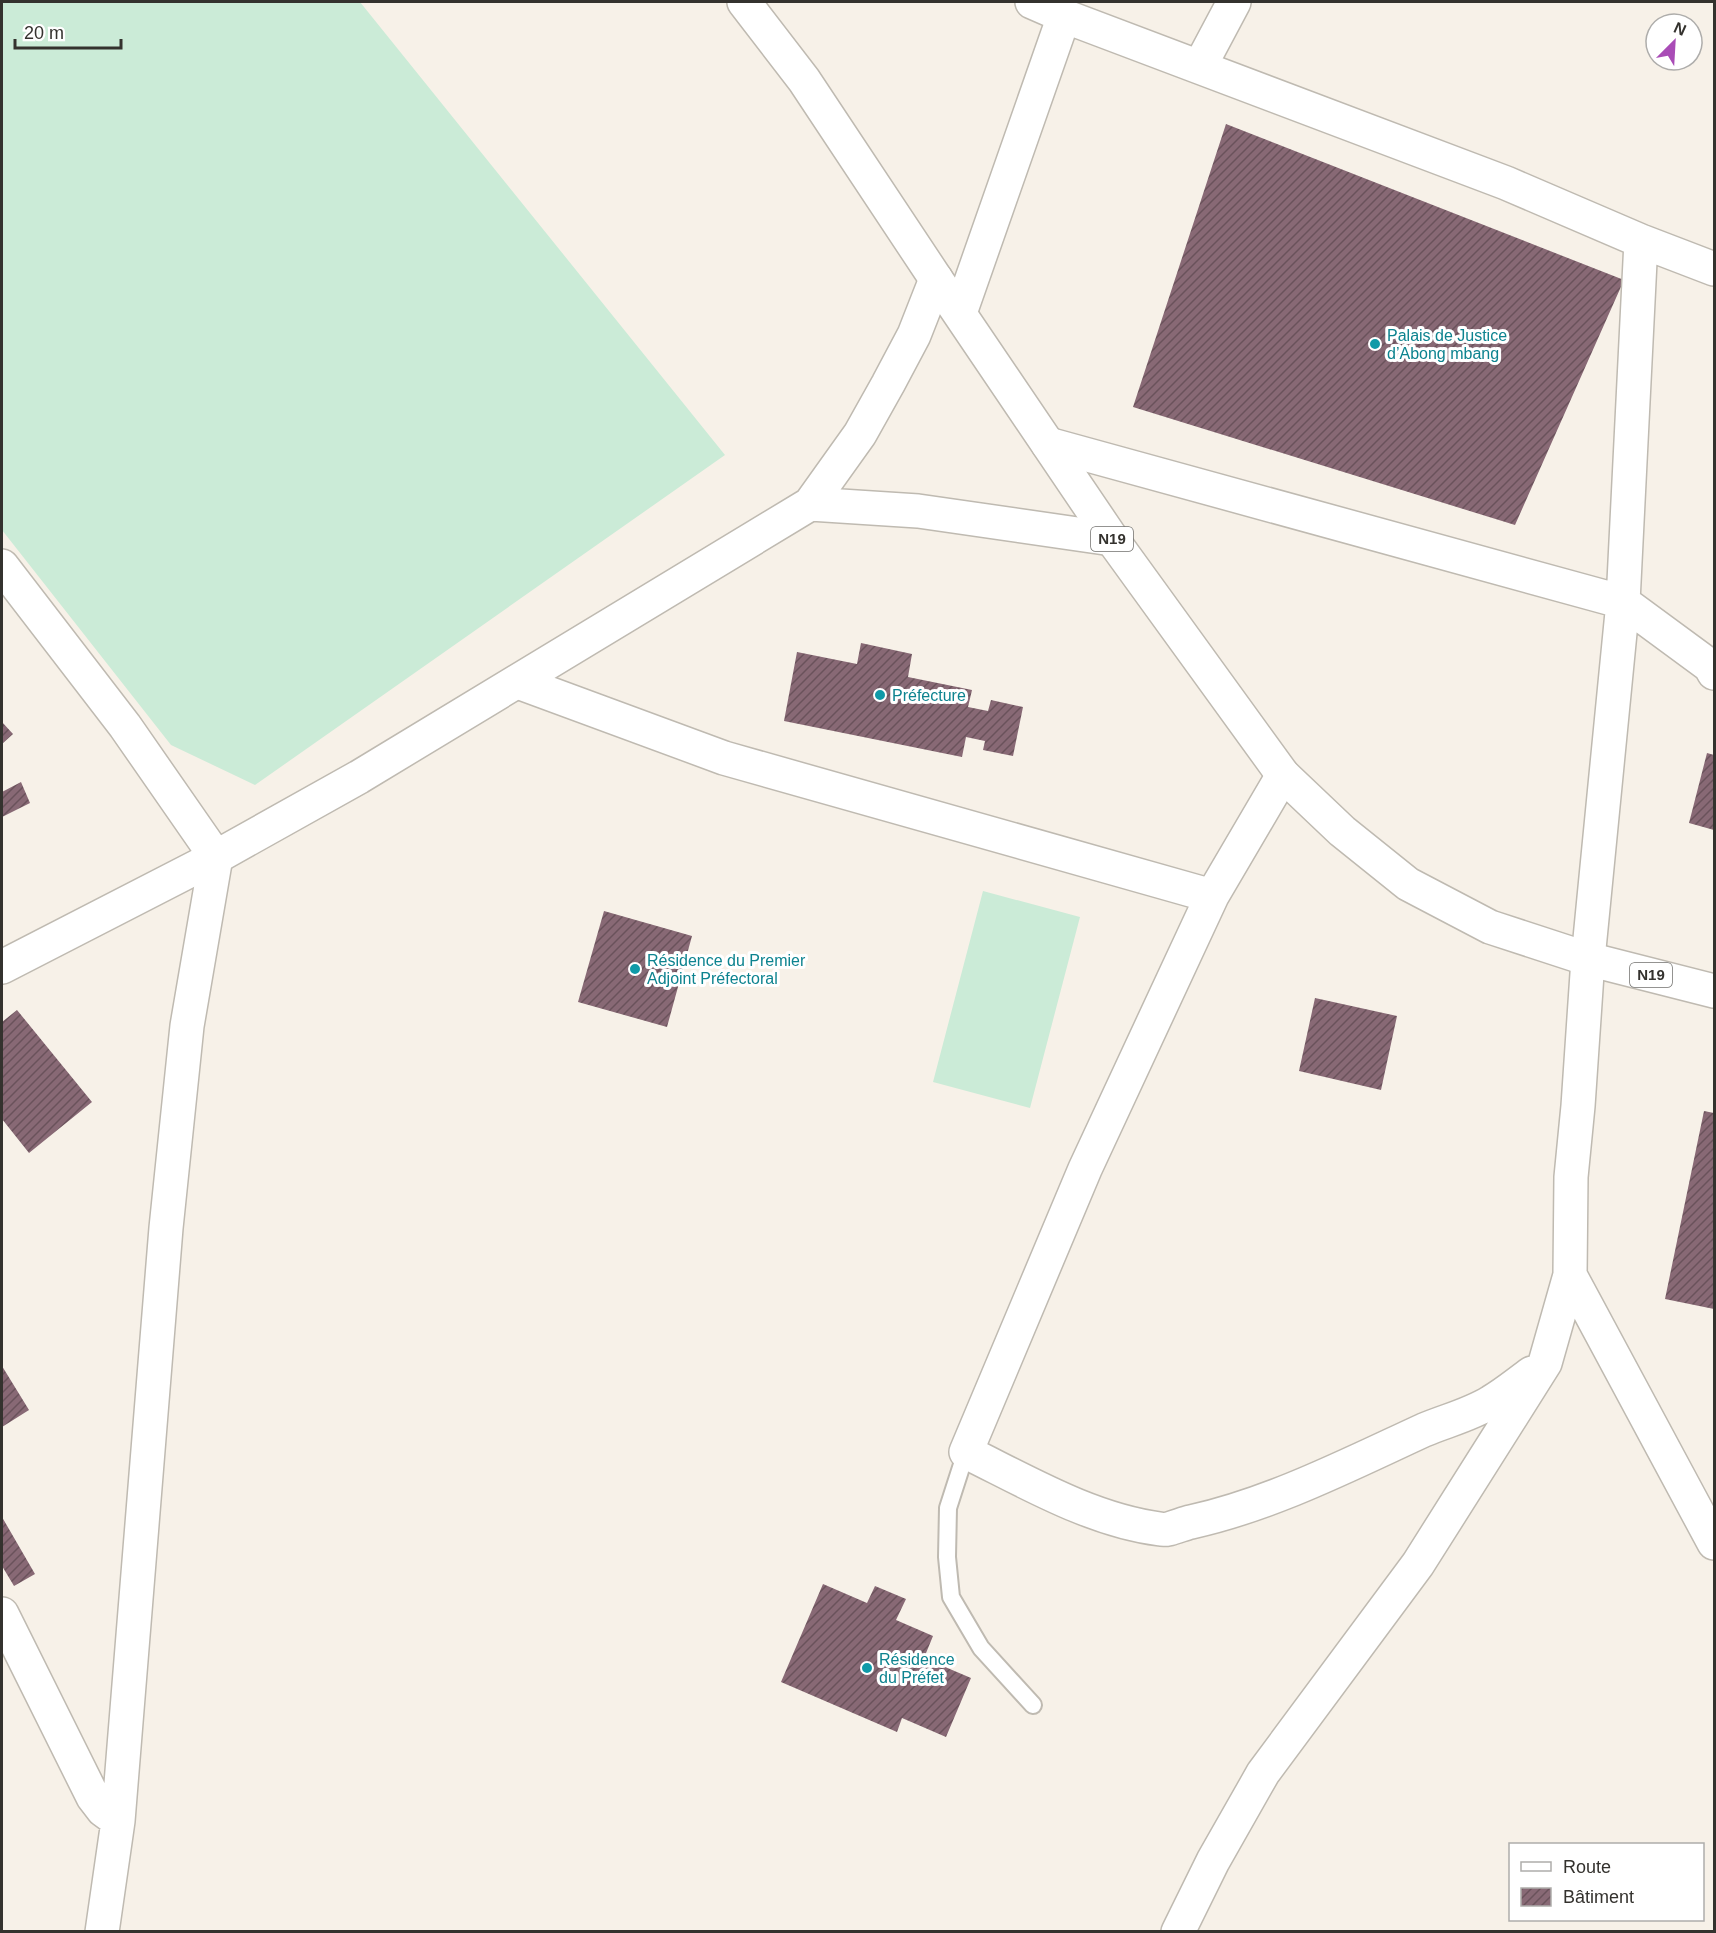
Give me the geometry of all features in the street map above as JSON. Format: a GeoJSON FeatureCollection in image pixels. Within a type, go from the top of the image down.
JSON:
{"type":"FeatureCollection","features":[{"type":"Feature","properties":{"kind":"main road","name":"N19"},"geometry":{"type":"LineString","coordinates":[[744,2],[804,80],[1112,539],[1283,775],[1342,831],[1408,884],[1490,927],[1587,959],[1714,991]]}},
{"type":"Feature","properties":{"kind":"main road"},"geometry":{"type":"LineString","coordinates":[[1032,2],[1506,183],[1641,242],[1714,270]]}},
{"type":"Feature","properties":{"kind":"main road"},"geometry":{"type":"LineString","coordinates":[[1200,66],[1234,2]]}},
{"type":"Feature","properties":{"kind":"main road"},"geometry":{"type":"LineString","coordinates":[[960,314],[1064,16]]}},
{"type":"Feature","properties":{"kind":"main road"},"geometry":{"type":"LineString","coordinates":[[1178,1932],[1213,1861],[1263,1773],[1418,1564],[1545,1363],[1570,1275],[1571,1177],[1587,959],[1623,603],[1641,242]]}},
{"type":"Feature","properties":{"kind":"main road"},"geometry":{"type":"LineString","coordinates":[[2,967],[216,856],[359,777],[810,504],[860,434],[914,335],[936,279]]}},
{"type":"Feature","properties":{"kind":"main road"},"geometry":{"type":"LineString","coordinates":[[1048,444],[1623,603],[1710,666],[1714,672]]}},
{"type":"Feature","properties":{"kind":"main road"},"geometry":{"type":"LineString","coordinates":[[810,504],[918,511],[1112,539]]}},
{"type":"Feature","properties":{"kind":"main road"},"geometry":{"type":"LineString","coordinates":[[2,566],[126,726],[216,856],[187,1026],[167,1216],[118,1821],[102,1932]]}},
{"type":"Feature","properties":{"kind":"main road"},"geometry":{"type":"LineString","coordinates":[[518,682],[724,758],[1212,896]]}},
{"type":"Feature","properties":{"kind":"main road"},"geometry":{"type":"LineString","coordinates":[[1283,775],[1212,896],[1085,1169],[966,1452],[1101,1515],[1163,1530],[1280,1494],[1353,1464],[1490,1403],[1545,1363]]}},
{"type":"Feature","properties":{"kind":"main road"},"geometry":{"type":"LineString","coordinates":[[1570,1275],[1714,1543]]}},
{"type":"Feature","properties":{"kind":"main road"},"geometry":{"type":"LineString","coordinates":[[2,1614],[93,1797],[103,1810],[118,1821]]}},
{"type":"Feature","properties":{"kind":"lane"},"geometry":{"type":"LineString","coordinates":[[966,1452],[948,1508],[947,1557],[951,1597],[981,1648],[1033,1705]]}},
{"type":"Feature","properties":{"kind":"green space"},"geometry":{"type":"Polygon","coordinates":[[[2,2],[360,2],[725,455],[255,785],[171,745],[2,530],[2,2]]]}},
{"type":"Feature","properties":{"kind":"green space"},"geometry":{"type":"Polygon","coordinates":[[[983,891],[1080,917],[1030,1108],[933,1082],[983,891]]]}},
{"type":"Feature","properties":{"kind":"building","name":"Palais de Justice d’Abong mbang"},"geometry":{"type":"Polygon","coordinates":[[[1226,124],[1624,280],[1515,525],[1133,407],[1226,124]]]}},
{"type":"Feature","properties":{"kind":"building","name":"Préfecture"},"geometry":{"type":"Polygon","coordinates":[[[861,643],[912,654],[908,677],[972,690],[968,707],[988,711],[991,700],[1023,707],[1013,756],[983,750],[985,741],[966,737],[962,757],[784,721],[797,652],[857,664],[861,643]]]}},
{"type":"Feature","properties":{"kind":"building"},"geometry":{"type":"Polygon","coordinates":[[[2,722],[13,734],[2,744],[2,722]]]}},
{"type":"Feature","properties":{"kind":"building"},"geometry":{"type":"Polygon","coordinates":[[[1707,753],[1714,755],[1714,830],[1689,823],[1707,753]]]}},
{"type":"Feature","properties":{"kind":"building"},"geometry":{"type":"Polygon","coordinates":[[[21,782],[30,803],[2,817],[2,792],[21,782]]]}},
{"type":"Feature","properties":{"kind":"building","name":"Résidence du Premier Adjoint Préfectoral"},"geometry":{"type":"Polygon","coordinates":[[[604,911],[692,936],[667,1027],[578,1002],[604,911]]]}},
{"type":"Feature","properties":{"kind":"building"},"geometry":{"type":"Polygon","coordinates":[[[1315,998],[1397,1016],[1381,1090],[1299,1071],[1315,998]]]}},
{"type":"Feature","properties":{"kind":"building"},"geometry":{"type":"Polygon","coordinates":[[[17,1010],[92,1102],[29,1153],[2,1119],[2,1022],[17,1010]]]}},
{"type":"Feature","properties":{"kind":"building"},"geometry":{"type":"Polygon","coordinates":[[[1704,1111],[1714,1113],[1714,1309],[1665,1299],[1704,1111]]]}},
{"type":"Feature","properties":{"kind":"building"},"geometry":{"type":"Polygon","coordinates":[[[2,1366],[29,1410],[2,1427],[2,1366]]]}},
{"type":"Feature","properties":{"kind":"building"},"geometry":{"type":"Polygon","coordinates":[[[2,1517],[35,1574],[14,1586],[2,1566],[2,1517]]]}},
{"type":"Feature","properties":{"kind":"building","name":"Résidence du Préfet"},"geometry":{"type":"Polygon","coordinates":[[[823,1584],[867,1603],[875,1586],[906,1599],[896,1620],[933,1636],[924,1658],[971,1678],[946,1737],[902,1718],[897,1732],[781,1682],[823,1584]]]}},
{"type":"Feature","properties":{"kind":"place","name":"Palais de Justice d’Abong mbang"},"geometry":{"type":"Point","coordinates":[1375,344]}},
{"type":"Feature","properties":{"kind":"place","name":"Préfecture"},"geometry":{"type":"Point","coordinates":[880,695]}},
{"type":"Feature","properties":{"kind":"place","name":"Résidence du Premier Adjoint Préfectoral"},"geometry":{"type":"Point","coordinates":[635,969]}},
{"type":"Feature","properties":{"kind":"place","name":"Résidence du Préfet"},"geometry":{"type":"Point","coordinates":[867,1668]}}]}
